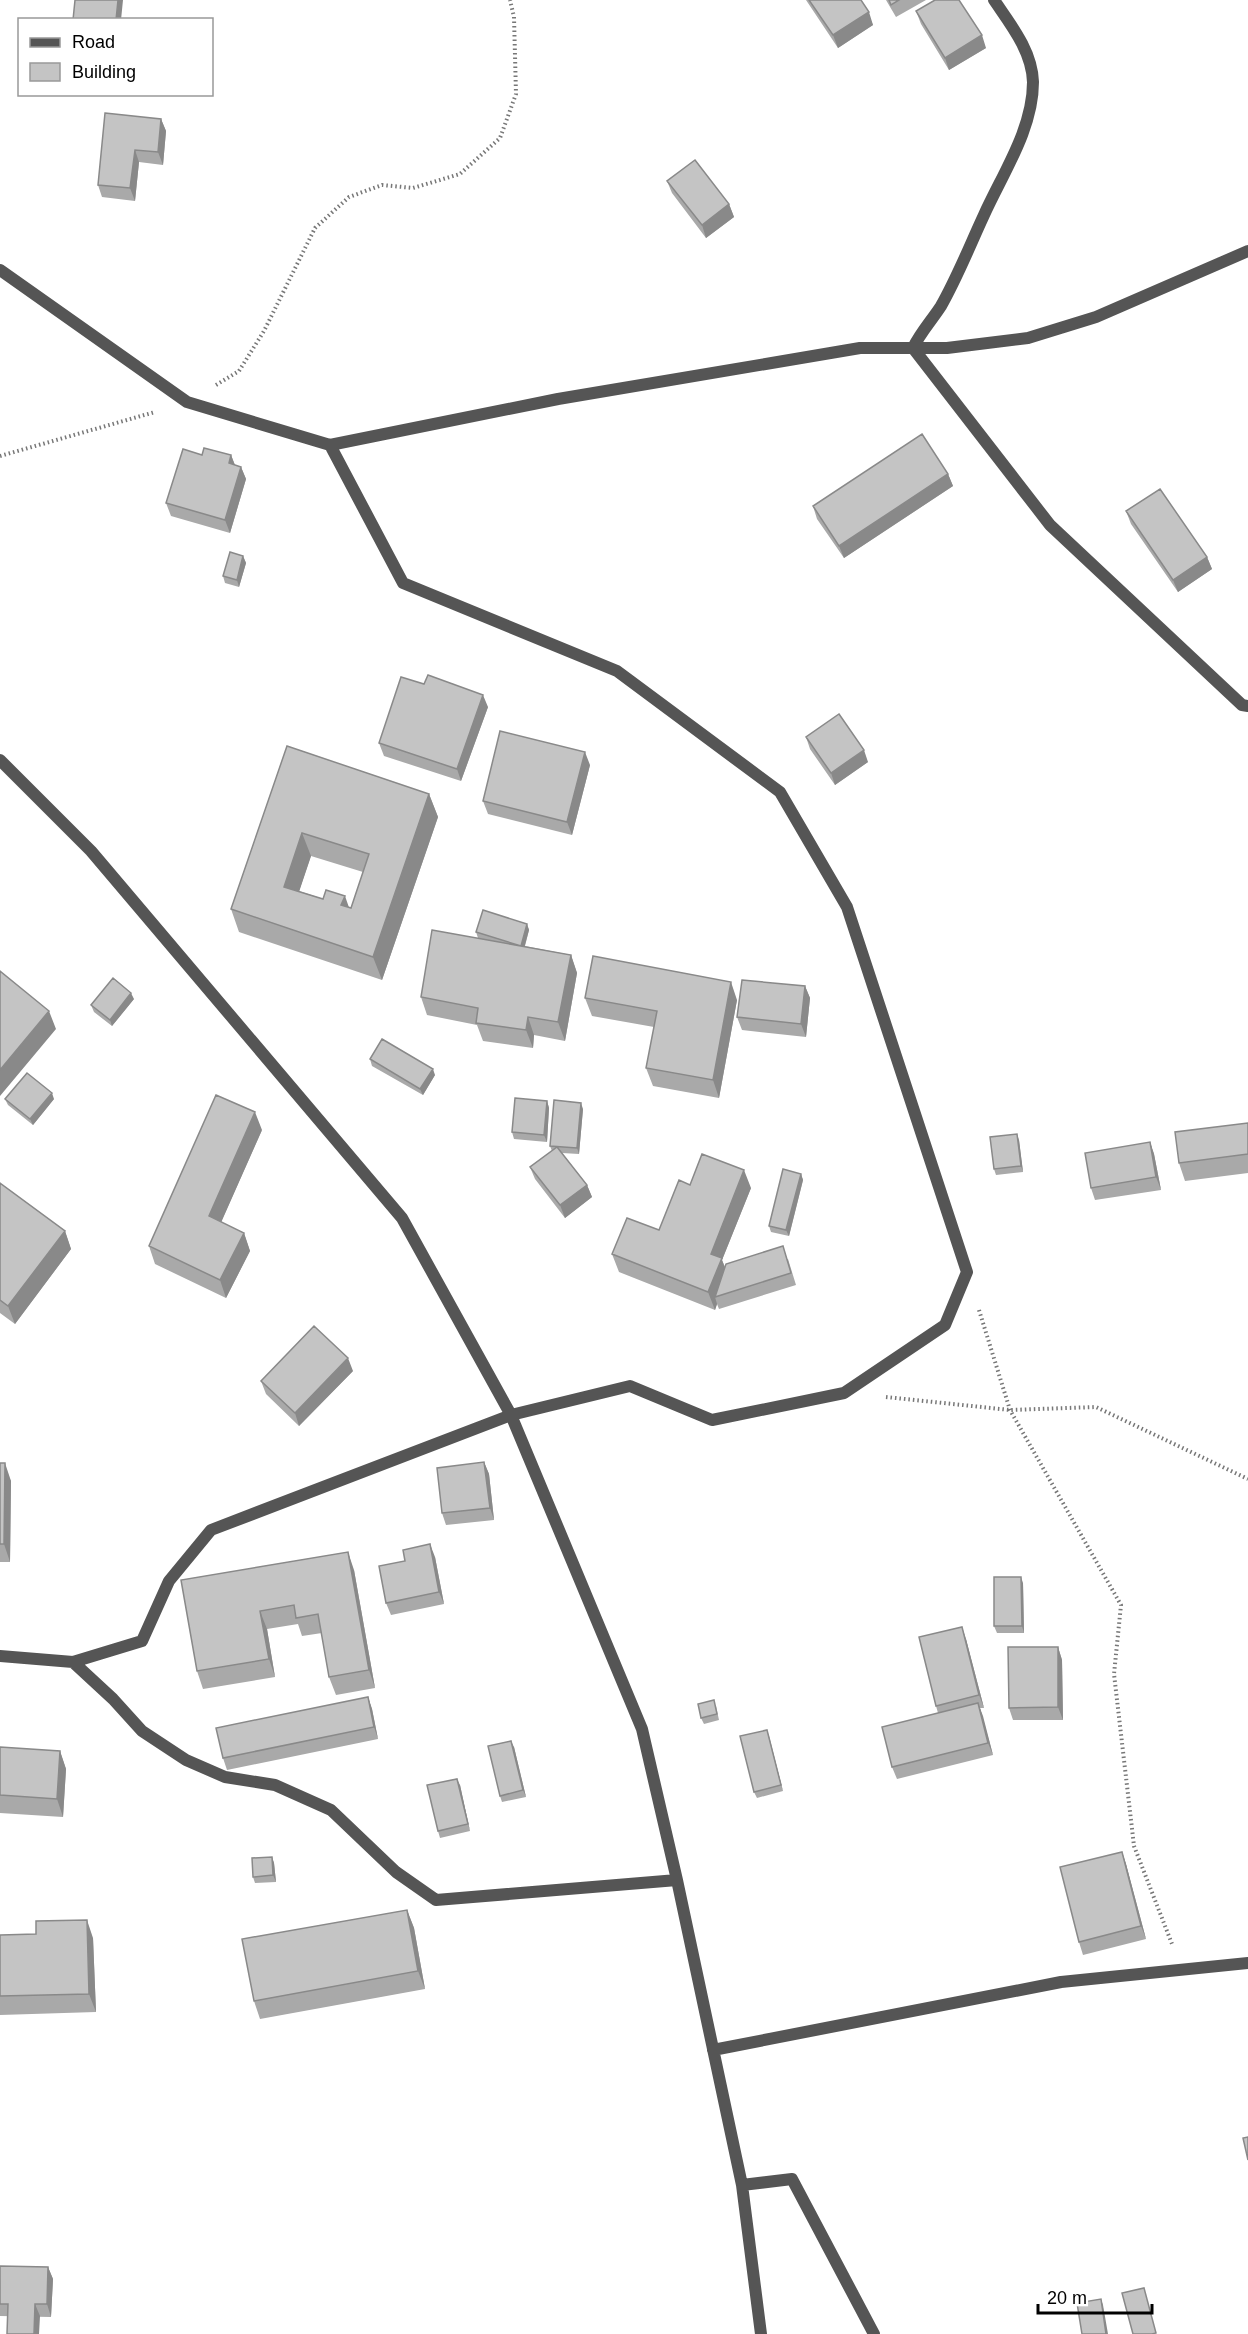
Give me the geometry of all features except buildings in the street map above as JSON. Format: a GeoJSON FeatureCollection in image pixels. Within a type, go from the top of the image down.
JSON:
{"type":"FeatureCollection","features":[{"type":"Feature","properties":{"kind":"street"},"geometry":{"type":"LineString","coordinates":[[912,348],[939,308],[963,265],[984,214],[1005,174],[1027,118],[1033,81],[1023,44],[994,0]]}},
{"type":"Feature","properties":{"kind":"street"},"geometry":{"type":"LineString","coordinates":[[0,270],[187,402],[330,445],[558,399],[849,350],[947,348],[1028,338],[1096,318],[1248,251]]}},
{"type":"Feature","properties":{"kind":"street"},"geometry":{"type":"LineString","coordinates":[[912,348],[1050,525],[1242,705],[1248,706]]}},
{"type":"Feature","properties":{"kind":"street"},"geometry":{"type":"LineString","coordinates":[[0,1656],[73,1662],[142,1641],[169,1581],[211,1530],[511,1415],[630,1386],[712,1420],[844,1393],[945,1325],[967,1272],[847,907],[780,792],[616,671],[403,584],[330,445]]}},
{"type":"Feature","properties":{"kind":"street"},"geometry":{"type":"LineString","coordinates":[[0,760],[91,851],[402,1218],[511,1415],[642,1729],[677,1880],[742,2185],[761,2333]]}},
{"type":"Feature","properties":{"kind":"street"},"geometry":{"type":"LineString","coordinates":[[73,1662],[113,1699],[142,1731],[186,1760],[225,1777],[275,1785],[331,1810],[396,1872],[436,1900],[677,1880]]}},
{"type":"Feature","properties":{"kind":"street"},"geometry":{"type":"LineString","coordinates":[[713,2050],[1061,1982],[1248,1963]]}},
{"type":"Feature","properties":{"kind":"street"},"geometry":{"type":"LineString","coordinates":[[742,2185],[792,2179],[874,2334]]}},
{"type":"Feature","properties":{"kind":"path"},"geometry":{"type":"LineString","coordinates":[[0,456],[187,402],[239,371],[264,331],[315,228],[349,197],[382,185],[413,188],[459,174],[500,138],[516,94],[514,17],[510,0]]}},
{"type":"Feature","properties":{"kind":"path"},"geometry":{"type":"LineString","coordinates":[[967,1272],[1010,1410],[1121,1605],[1114,1674],[1134,1846],[1182,1970]]}},
{"type":"Feature","properties":{"kind":"path"},"geometry":{"type":"LineString","coordinates":[[844,1393],[1010,1410],[1096,1407],[1248,1479]]}}]}
